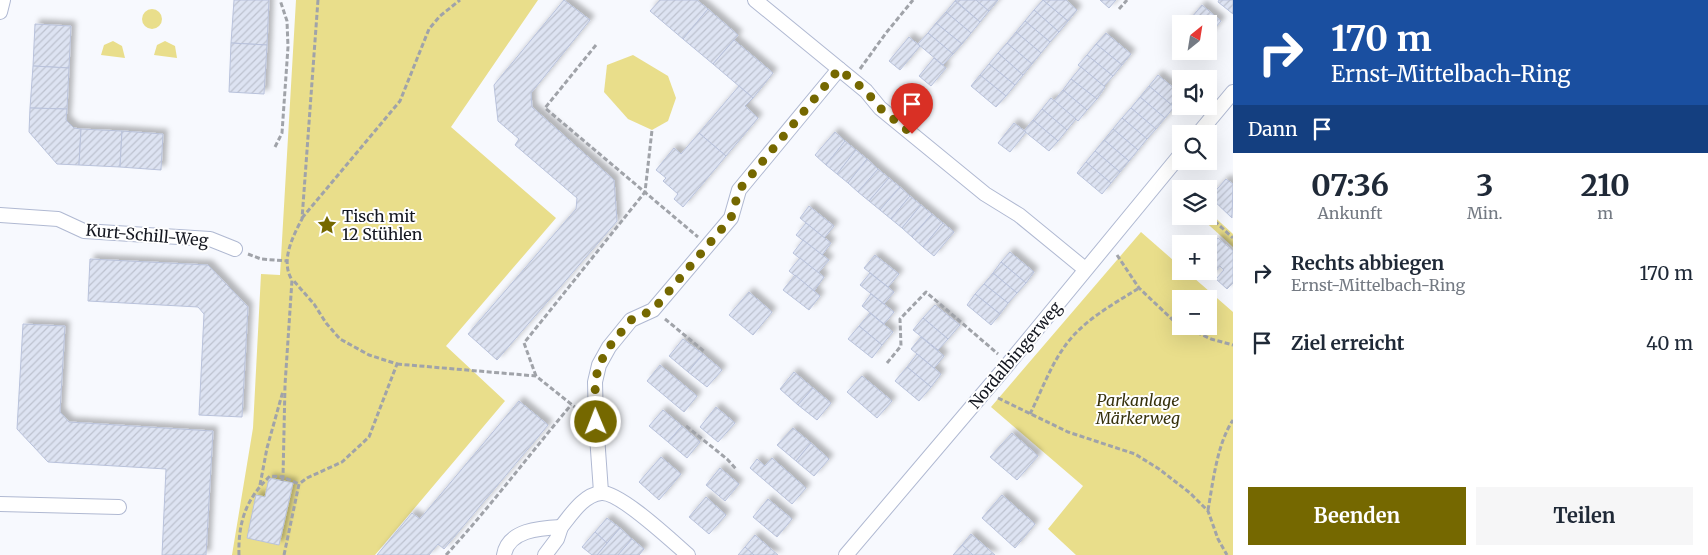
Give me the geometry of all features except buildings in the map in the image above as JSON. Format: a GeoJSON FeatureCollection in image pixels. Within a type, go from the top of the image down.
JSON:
{"type":"FeatureCollection","features":[{"type":"Feature","properties":{"kind":"street"},"geometry":{"type":"LineString","coordinates":[[0,12],[3,0]]}},
{"type":"Feature","properties":{"kind":"street"},"geometry":{"type":"LineString","coordinates":[[755,0],[853,80],[866,91],[880,108],[985,194],[1019,215],[1086,270]]}},
{"type":"Feature","properties":{"kind":"street"},"geometry":{"type":"LineString","coordinates":[[602,492],[596,422],[595,382],[599,365],[609,347],[631,320],[653,310],[731,218],[739,190],[839,69]]}},
{"type":"Feature","properties":{"kind":"street"},"geometry":{"type":"LineString","coordinates":[[1206,125],[1233,92]]}},
{"type":"Feature","properties":{"kind":"street","name":"Nordalbingerweg"},"geometry":{"type":"LineString","coordinates":[[846,555],[985,392],[1172,165]]}},
{"type":"Feature","properties":{"kind":"street","name":"Kurt-Schill-Weg"},"geometry":{"type":"LineString","coordinates":[[0,215],[58,219],[84,231],[210,239],[235,249]]}},
{"type":"Feature","properties":{"kind":"street"},"geometry":{"type":"LineString","coordinates":[[545,555],[557,539],[561,527],[583,500],[602,492],[617,497],[688,555]]}},
{"type":"Feature","properties":{"kind":"street"},"geometry":{"type":"LineString","coordinates":[[0,504],[119,507]]}},
{"type":"Feature","properties":{"kind":"street"},"geometry":{"type":"LineString","coordinates":[[504,555],[508,543],[520,534],[544,528],[561,527]]}},
{"type":"Feature","properties":{"kind":"path"},"geometry":{"type":"LineString","coordinates":[[275,147],[282,133],[288,48],[287,21],[280,0]]}},
{"type":"Feature","properties":{"kind":"path"},"geometry":{"type":"LineString","coordinates":[[302,218],[318,0]]}},
{"type":"Feature","properties":{"kind":"path"},"geometry":{"type":"LineString","coordinates":[[460,0],[440,16],[429,29],[400,101],[302,218],[291,238],[288,274],[340,338],[369,355],[397,364],[536,376]]}},
{"type":"Feature","properties":{"kind":"path"},"geometry":{"type":"LineString","coordinates":[[853,80],[886,33],[913,0]]}},
{"type":"Feature","properties":{"kind":"path"},"geometry":{"type":"LineString","coordinates":[[1119,10],[1127,0]]}},
{"type":"Feature","properties":{"kind":"path"},"geometry":{"type":"LineString","coordinates":[[596,45],[545,108],[708,245]]}},
{"type":"Feature","properties":{"kind":"path"},"geometry":{"type":"LineString","coordinates":[[596,422],[570,405],[536,376],[524,343],[645,192],[652,130]]}},
{"type":"Feature","properties":{"kind":"path"},"geometry":{"type":"LineString","coordinates":[[1217,223],[1233,238]]}},
{"type":"Feature","properties":{"kind":"path"},"geometry":{"type":"LineString","coordinates":[[1109,242],[1139,288],[1172,319]]}},
{"type":"Feature","properties":{"kind":"path"},"geometry":{"type":"LineString","coordinates":[[235,249],[261,259],[288,261]]}},
{"type":"Feature","properties":{"kind":"path"},"geometry":{"type":"LineString","coordinates":[[282,479],[285,385],[292,280]]}},
{"type":"Feature","properties":{"kind":"path"},"geometry":{"type":"LineString","coordinates":[[1030,414],[1055,362],[1073,336],[1100,313],[1139,288]]}},
{"type":"Feature","properties":{"kind":"path"},"geometry":{"type":"LineString","coordinates":[[887,363],[901,346],[900,319],[926,292],[1009,363]]}},
{"type":"Feature","properties":{"kind":"path"},"geometry":{"type":"LineString","coordinates":[[653,310],[706,352]]}},
{"type":"Feature","properties":{"kind":"path"},"geometry":{"type":"LineString","coordinates":[[1201,335],[1211,340],[1233,345]]}},
{"type":"Feature","properties":{"kind":"path"},"geometry":{"type":"LineString","coordinates":[[284,555],[299,484],[307,478],[342,462],[369,437],[397,364]]}},
{"type":"Feature","properties":{"kind":"path"},"geometry":{"type":"LineString","coordinates":[[260,485],[267,448],[285,385]]}},
{"type":"Feature","properties":{"kind":"path"},"geometry":{"type":"LineString","coordinates":[[985,392],[1068,432],[1135,454],[1160,469],[1190,492],[1208,510],[1218,539],[1227,555]]}},
{"type":"Feature","properties":{"kind":"path"},"geometry":{"type":"LineString","coordinates":[[446,555],[478,521],[516,470],[570,405]]}},
{"type":"Feature","properties":{"kind":"path"},"geometry":{"type":"LineString","coordinates":[[1208,510],[1217,464],[1228,428],[1233,420]]}},
{"type":"Feature","properties":{"kind":"path"},"geometry":{"type":"LineString","coordinates":[[686,426],[737,470]]}},
{"type":"Feature","properties":{"kind":"path"},"geometry":{"type":"LineString","coordinates":[[238,555],[242,523],[248,502],[260,485],[270,476],[299,484]]}},
{"type":"Feature","properties":{"kind":"green space"},"geometry":{"type":"Polygon","coordinates":[[[296,0],[538,0],[451,127],[556,218],[446,346],[505,401],[375,555],[232,555],[253,428],[261,274],[280,275],[296,0]]]}},
{"type":"Feature","properties":{"kind":"green space"},"geometry":{"type":"Polygon","coordinates":[[[148,9],[156,9],[162,15],[162,23],[156,29],[148,29],[142,23],[142,15],[148,9]]]}},
{"type":"Feature","properties":{"kind":"green space"},"geometry":{"type":"Polygon","coordinates":[[[113,41],[122,46],[125,58],[101,55],[104,45],[113,41]]]}},
{"type":"Feature","properties":{"kind":"green space"},"geometry":{"type":"Polygon","coordinates":[[[165,41],[175,46],[177,58],[154,55],[157,45],[165,41]]]}},
{"type":"Feature","properties":{"kind":"green space"},"geometry":{"type":"Polygon","coordinates":[[[633,55],[668,76],[676,98],[668,121],[652,130],[628,119],[604,92],[607,65],[633,55]]]}},
{"type":"Feature","properties":{"kind":"green space"},"geometry":{"type":"Polygon","coordinates":[[[1217,219],[1233,234],[1233,247],[1209,225],[1217,225],[1217,219]]]}},
{"type":"Feature","properties":{"kind":"green space","name":"Parkanlage Märkerweg"},"geometry":{"type":"Polygon","coordinates":[[[1141,232],[1172,259],[1172,280],[1196,280],[1208,290],[1172,290],[1172,335],[1217,335],[1217,298],[1233,312],[1233,555],[1076,555],[1048,529],[1083,486],[991,407],[1141,232]]]}},
{"type":"Feature","properties":{"kind":"place","name":"Tisch mit 12 Stühlen"},"geometry":{"type":"Point","coordinates":[327,225]}},
{"type":"Feature","properties":{"kind":"route"},"geometry":{"type":"LineString","coordinates":[[596,422],[595,382],[599,365],[609,347],[631,320],[653,310],[731,218],[739,190],[839,69],[866,91],[880,108],[912,134]]}}]}
